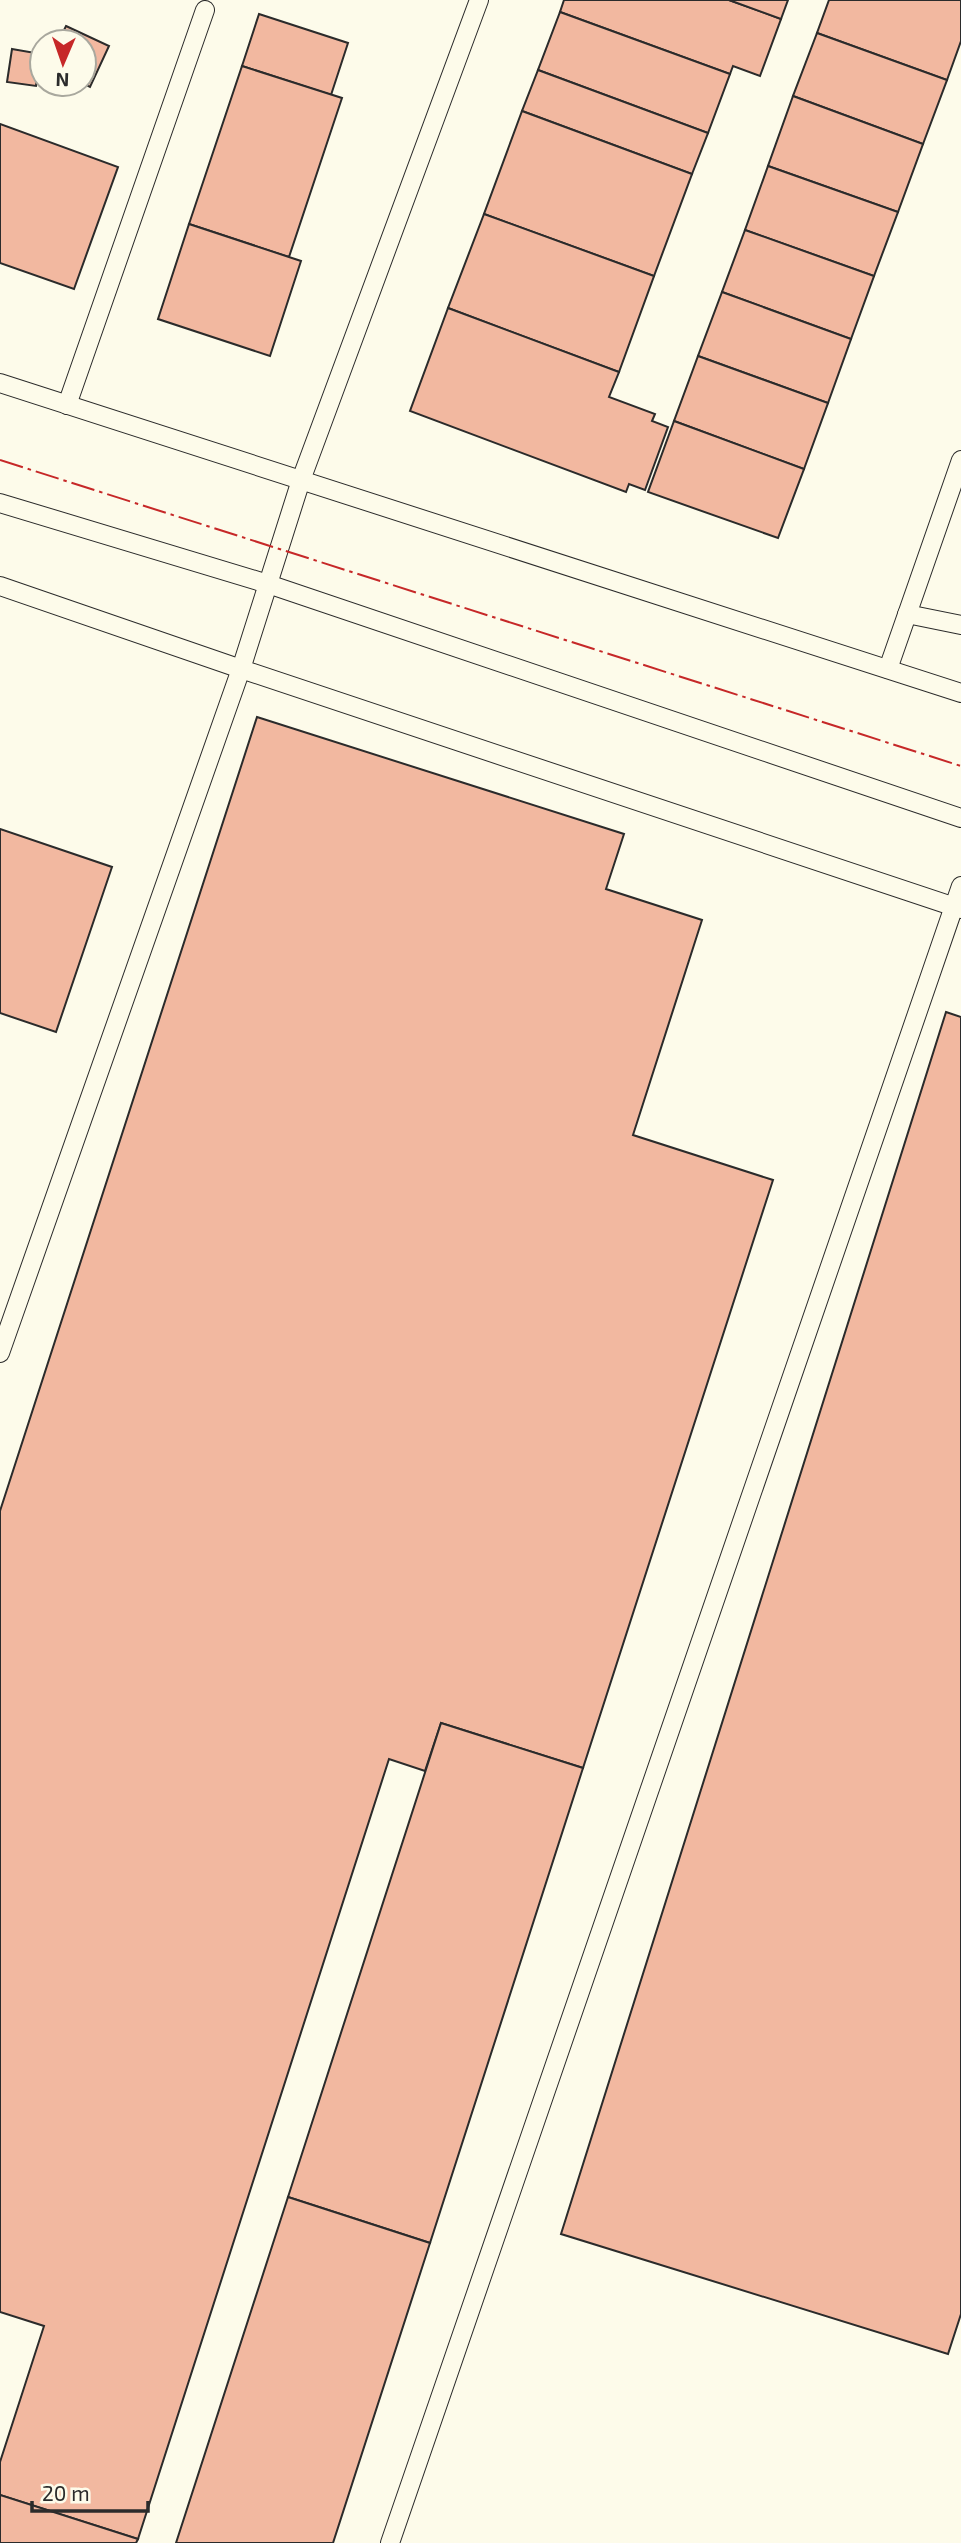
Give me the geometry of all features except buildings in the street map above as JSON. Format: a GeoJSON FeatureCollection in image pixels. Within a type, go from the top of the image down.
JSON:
{"type":"FeatureCollection","features":[{"type":"Feature","properties":{"kind":"lane"},"geometry":{"type":"LineString","coordinates":[[0,1353],[241,669],[301,480],[479,0]]}},
{"type":"Feature","properties":{"kind":"lane"},"geometry":{"type":"LineString","coordinates":[[67,405],[205,10]]}},
{"type":"Feature","properties":{"kind":"lane"},"geometry":{"type":"LineString","coordinates":[[0,383],[961,693]]}},
{"type":"Feature","properties":{"kind":"lane"},"geometry":{"type":"LineString","coordinates":[[888,669],[961,460]]}},
{"type":"Feature","properties":{"kind":"lane"},"geometry":{"type":"LineString","coordinates":[[0,503],[268,584],[961,818]]}},
{"type":"Feature","properties":{"kind":"lane"},"geometry":{"type":"LineString","coordinates":[[0,586],[957,908]]}},
{"type":"Feature","properties":{"kind":"lane"},"geometry":{"type":"LineString","coordinates":[[908,614],[961,625]]}},
{"type":"Feature","properties":{"kind":"lane"},"geometry":{"type":"LineString","coordinates":[[390,2543],[957,908],[961,886]]}},
{"type":"Feature","properties":{"kind":"power"},"geometry":{"type":"LineString","coordinates":[[0,460],[961,766]]}}]}
